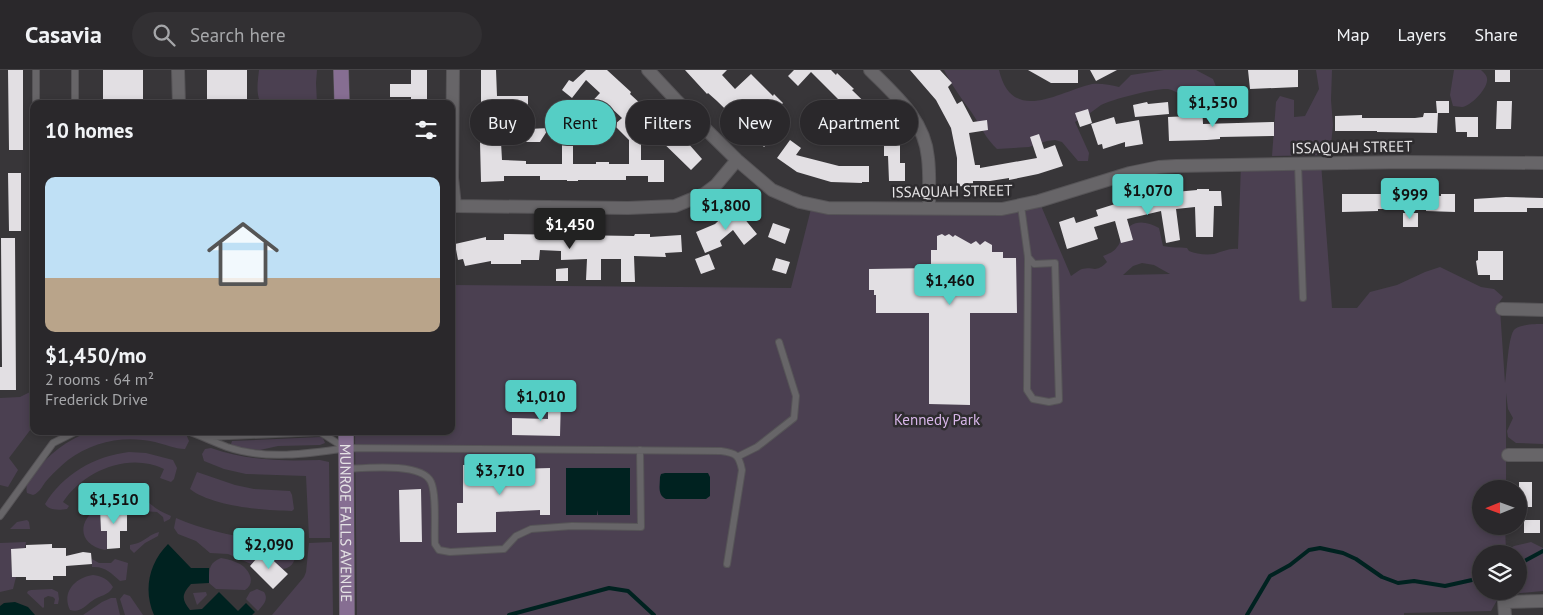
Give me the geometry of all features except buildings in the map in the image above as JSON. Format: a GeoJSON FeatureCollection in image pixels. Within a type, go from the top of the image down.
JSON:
{"type":"FeatureCollection","features":[{"type":"Feature","properties":{"kind":"street"},"geometry":{"type":"LineString","coordinates":[[178,70],[179,100]]}},
{"type":"Feature","properties":{"kind":"street"},"geometry":{"type":"LineString","coordinates":[[341,70],[342,100]]}},
{"type":"Feature","properties":{"kind":"street"},"geometry":{"type":"LineString","coordinates":[[453,70],[453,100]]}},
{"type":"Feature","properties":{"kind":"street","name":"ISSAQUAH STREET"},"geometry":{"type":"LineString","coordinates":[[648,70],[737,160],[772,190],[800,202],[837,209],[929,208],[974,210],[1020,206],[1121,175],[1158,167],[1241,164],[1543,163]]}},
{"type":"Feature","properties":{"kind":"street"},"geometry":{"type":"LineString","coordinates":[[870,70],[909,110],[921,131],[928,159],[929,208]]}},
{"type":"Feature","properties":{"kind":"street"},"geometry":{"type":"LineString","coordinates":[[455,206],[624,208],[675,206],[704,194],[716,185],[737,160]]}},
{"type":"Feature","properties":{"kind":"street"},"geometry":{"type":"LineString","coordinates":[[1502,309],[1543,310]]}},
{"type":"Feature","properties":{"kind":"street","name":"MUNROE FALLS AVENUE"},"geometry":{"type":"LineString","coordinates":[[346,435],[347,615]]}},
{"type":"Feature","properties":{"kind":"street"},"geometry":{"type":"LineString","coordinates":[[1508,454],[1543,455]]}},
{"type":"Feature","properties":{"kind":"street"},"geometry":{"type":"LineString","coordinates":[[1505,615],[1504,602],[1543,601]]}},
{"type":"Feature","properties":{"kind":"lane"},"geometry":{"type":"LineString","coordinates":[[36,70],[36,100]]}},
{"type":"Feature","properties":{"kind":"lane"},"geometry":{"type":"LineString","coordinates":[[75,70],[75,100]]}},
{"type":"Feature","properties":{"kind":"lane"},"geometry":{"type":"LineString","coordinates":[[1298,164],[1302,298]]}},
{"type":"Feature","properties":{"kind":"lane"},"geometry":{"type":"LineString","coordinates":[[1020,206],[1028,257],[1027,390],[1033,399],[1049,402],[1059,400],[1055,263],[1034,264],[1028,257]]}},
{"type":"Feature","properties":{"kind":"lane"},"geometry":{"type":"LineString","coordinates":[[738,457],[757,447],[794,418],[796,396],[779,342]]}},
{"type":"Feature","properties":{"kind":"lane"},"geometry":{"type":"LineString","coordinates":[[0,516],[53,443],[69,435]]}},
{"type":"Feature","properties":{"kind":"lane"},"geometry":{"type":"LineString","coordinates":[[199,435],[229,447],[264,454],[315,453],[346,448],[721,451],[733,453],[740,459],[742,470],[727,564]]}},
{"type":"Feature","properties":{"kind":"lane"},"geometry":{"type":"LineString","coordinates":[[204,437],[250,435]]}},
{"type":"Feature","properties":{"kind":"lane"},"geometry":{"type":"LineString","coordinates":[[325,435],[346,448]]}},
{"type":"Feature","properties":{"kind":"lane"},"geometry":{"type":"LineString","coordinates":[[346,469],[396,468],[423,473],[431,481],[434,494],[435,544],[439,550],[450,552],[504,550],[516,536],[531,529],[572,526],[641,526],[640,450]]}},
{"type":"Feature","properties":{"kind":"green space"},"geometry":{"type":"Polygon","coordinates":[[[259,70],[317,70],[317,100],[260,100],[259,70]]]}},
{"type":"Feature","properties":{"kind":"green space"},"geometry":{"type":"Polygon","coordinates":[[[944,70],[999,70],[1005,87],[1014,97],[1025,101],[1051,98],[1092,84],[1106,84],[1119,87],[1131,75],[1164,70],[1196,70],[1213,79],[1217,89],[1216,95],[1208,98],[1186,96],[1168,89],[1154,90],[1124,97],[1101,105],[1075,122],[1089,153],[1088,161],[1078,161],[1062,142],[1055,140],[1029,147],[997,149],[986,136],[944,70]]]}},
{"type":"Feature","properties":{"kind":"green space"},"geometry":{"type":"Polygon","coordinates":[[[1316,70],[1332,70],[1331,100],[1333,125],[1330,155],[1272,156],[1276,102],[1280,96],[1294,100],[1294,117],[1305,116],[1319,89],[1316,70]]]}},
{"type":"Feature","properties":{"kind":"green space"},"geometry":{"type":"Polygon","coordinates":[[[1454,70],[1481,70],[1487,78],[1486,85],[1481,93],[1466,106],[1453,106],[1450,95],[1454,70]]]}},
{"type":"Feature","properties":{"kind":"green space","name":"Kennedy Park"},"geometry":{"type":"Polygon","coordinates":[[[1321,163],[1332,308],[1357,308],[1370,292],[1397,285],[1440,267],[1481,287],[1494,289],[1503,297],[1495,308],[1500,309],[1505,383],[1509,346],[1513,332],[1521,326],[1543,324],[1543,444],[1516,443],[1508,437],[1507,431],[1513,418],[1508,409],[1506,393],[1506,480],[1472,480],[1472,535],[1505,535],[1506,545],[1472,545],[1472,600],[1497,600],[1491,611],[1404,613],[1404,615],[357,615],[355,435],[455,435],[455,285],[791,288],[812,205],[929,208],[1039,201],[1071,276],[1082,269],[1097,269],[1103,266],[1107,262],[1103,256],[1111,253],[1119,245],[1121,237],[1129,226],[1138,223],[1148,223],[1159,228],[1163,246],[1187,248],[1189,251],[1198,254],[1214,254],[1238,249],[1241,164],[1321,163]],[[1142,263],[1133,266],[1123,275],[1170,274],[1154,265],[1142,263]]]}},
{"type":"Feature","properties":{"kind":"green space"},"geometry":{"type":"Polygon","coordinates":[[[30,392],[30,430],[9,458],[18,470],[8,487],[0,485],[0,398],[20,397],[30,392]]]}},
{"type":"Feature","properties":{"kind":"green space"},"geometry":{"type":"Polygon","coordinates":[[[82,435],[186,435],[189,441],[185,449],[132,439],[99,444],[78,453],[68,460],[35,494],[27,493],[29,481],[39,467],[52,454],[82,435]]]}},
{"type":"Feature","properties":{"kind":"green space"},"geometry":{"type":"Polygon","coordinates":[[[321,437],[325,443],[320,445],[278,446],[260,450],[237,447],[231,444],[232,441],[321,437]]]}},
{"type":"Feature","properties":{"kind":"green space"},"geometry":{"type":"Polygon","coordinates":[[[211,448],[252,458],[320,460],[329,462],[330,538],[309,538],[306,476],[246,474],[224,469],[204,461],[202,454],[205,449],[211,448]]]}},
{"type":"Feature","properties":{"kind":"green space"},"geometry":{"type":"Polygon","coordinates":[[[129,452],[146,453],[173,460],[177,468],[174,479],[171,482],[160,478],[164,469],[150,464],[122,464],[95,473],[83,481],[63,502],[69,506],[67,509],[52,509],[45,504],[61,484],[81,468],[116,454],[129,452]]]}},
{"type":"Feature","properties":{"kind":"green space"},"geometry":{"type":"Polygon","coordinates":[[[197,472],[235,485],[254,489],[290,491],[294,509],[292,511],[253,509],[211,500],[190,489],[197,472]]]}},
{"type":"Feature","properties":{"kind":"green space"},"geometry":{"type":"Polygon","coordinates":[[[137,494],[143,497],[155,508],[171,516],[170,519],[164,522],[163,517],[157,512],[142,511],[140,506],[121,505],[121,497],[137,494]]]}},
{"type":"Feature","properties":{"kind":"green space"},"geometry":{"type":"Polygon","coordinates":[[[100,507],[102,509],[100,509],[101,531],[107,531],[107,549],[105,550],[89,543],[83,531],[87,518],[100,507]]]}},
{"type":"Feature","properties":{"kind":"green space"},"geometry":{"type":"Polygon","coordinates":[[[176,518],[190,524],[234,536],[295,542],[295,559],[291,566],[283,569],[263,551],[251,564],[228,554],[210,553],[196,541],[178,534],[174,528],[176,518]]]}},
{"type":"Feature","properties":{"kind":"green space"},"geometry":{"type":"Polygon","coordinates":[[[27,520],[30,529],[10,529],[17,522],[27,520]]]}},
{"type":"Feature","properties":{"kind":"green space"},"geometry":{"type":"Polygon","coordinates":[[[159,532],[158,536],[145,543],[134,553],[130,549],[130,545],[141,542],[159,532]]]}},
{"type":"Feature","properties":{"kind":"green space"},"geometry":{"type":"Polygon","coordinates":[[[26,542],[25,548],[11,549],[12,576],[16,577],[13,589],[0,592],[0,543],[26,542]]]}},
{"type":"Feature","properties":{"kind":"green space"},"geometry":{"type":"Polygon","coordinates":[[[332,542],[333,615],[272,615],[304,577],[309,543],[332,542]]]}},
{"type":"Feature","properties":{"kind":"green space","name":"Kennedy Park"},"geometry":{"type":"Polygon","coordinates":[[[1531,542],[1543,548],[1543,591],[1527,592],[1527,545],[1518,545],[1531,542]]]}},
{"type":"Feature","properties":{"kind":"green space"},"geometry":{"type":"Polygon","coordinates":[[[221,558],[238,563],[247,570],[251,580],[245,590],[216,589],[209,583],[211,565],[221,558]]]}},
{"type":"Feature","properties":{"kind":"green space"},"geometry":{"type":"Polygon","coordinates":[[[92,559],[99,563],[111,563],[115,559],[128,563],[126,580],[120,581],[104,569],[92,567],[92,559]]]}},
{"type":"Feature","properties":{"kind":"green space"},"geometry":{"type":"Polygon","coordinates":[[[93,575],[105,578],[113,587],[106,594],[77,611],[70,610],[67,597],[72,586],[81,579],[93,575]]]}},
{"type":"Feature","properties":{"kind":"green space"},"geometry":{"type":"Polygon","coordinates":[[[52,589],[58,592],[58,604],[54,604],[55,599],[48,596],[44,598],[43,608],[27,593],[31,590],[52,589]]]}},
{"type":"Feature","properties":{"kind":"green space"},"geometry":{"type":"Polygon","coordinates":[[[257,589],[264,592],[266,598],[258,611],[246,599],[250,592],[257,589]]]}},
{"type":"Feature","properties":{"kind":"green space"},"geometry":{"type":"Polygon","coordinates":[[[206,592],[207,595],[197,605],[193,593],[206,592]]]}},
{"type":"Feature","properties":{"kind":"green space"},"geometry":{"type":"Polygon","coordinates":[[[124,594],[130,596],[143,615],[125,615],[120,599],[124,594]]]}},
{"type":"Feature","properties":{"kind":"green space"},"geometry":{"type":"Polygon","coordinates":[[[116,598],[120,615],[83,615],[102,602],[116,598]]]}},
{"type":"Feature","properties":{"kind":"shaded area"},"geometry":{"type":"Polygon","coordinates":[[[566,468],[630,468],[630,515],[598,515],[598,510],[597,515],[566,515],[566,468]]]}},
{"type":"Feature","properties":{"kind":"shaded area"},"geometry":{"type":"Polygon","coordinates":[[[708,473],[710,477],[710,496],[706,499],[666,499],[661,495],[660,489],[660,477],[661,474],[708,473]]]}},
{"type":"Feature","properties":{"kind":"shaded area"},"geometry":{"type":"Polygon","coordinates":[[[168,544],[191,568],[209,568],[209,583],[191,584],[184,594],[185,603],[190,610],[202,609],[219,592],[238,611],[246,603],[255,612],[252,615],[154,615],[149,596],[150,577],[156,560],[168,544]]]}},
{"type":"Feature","properties":{"kind":"shaded area"},"geometry":{"type":"Polygon","coordinates":[[[15,602],[28,607],[35,615],[0,615],[0,606],[4,603],[15,602]]]}},
{"type":"Feature","properties":{"kind":"waterway"},"geometry":{"type":"LineString","coordinates":[[1247,615],[1270,576],[1290,565],[1309,550],[1320,548],[1343,553],[1356,559],[1382,577],[1398,583],[1414,581],[1445,586],[1472,580]]}},
{"type":"Feature","properties":{"kind":"waterway"},"geometry":{"type":"LineString","coordinates":[[1527,560],[1543,551]]}},
{"type":"Feature","properties":{"kind":"waterway"},"geometry":{"type":"LineString","coordinates":[[509,615],[609,588],[628,591],[654,615]]}}]}
